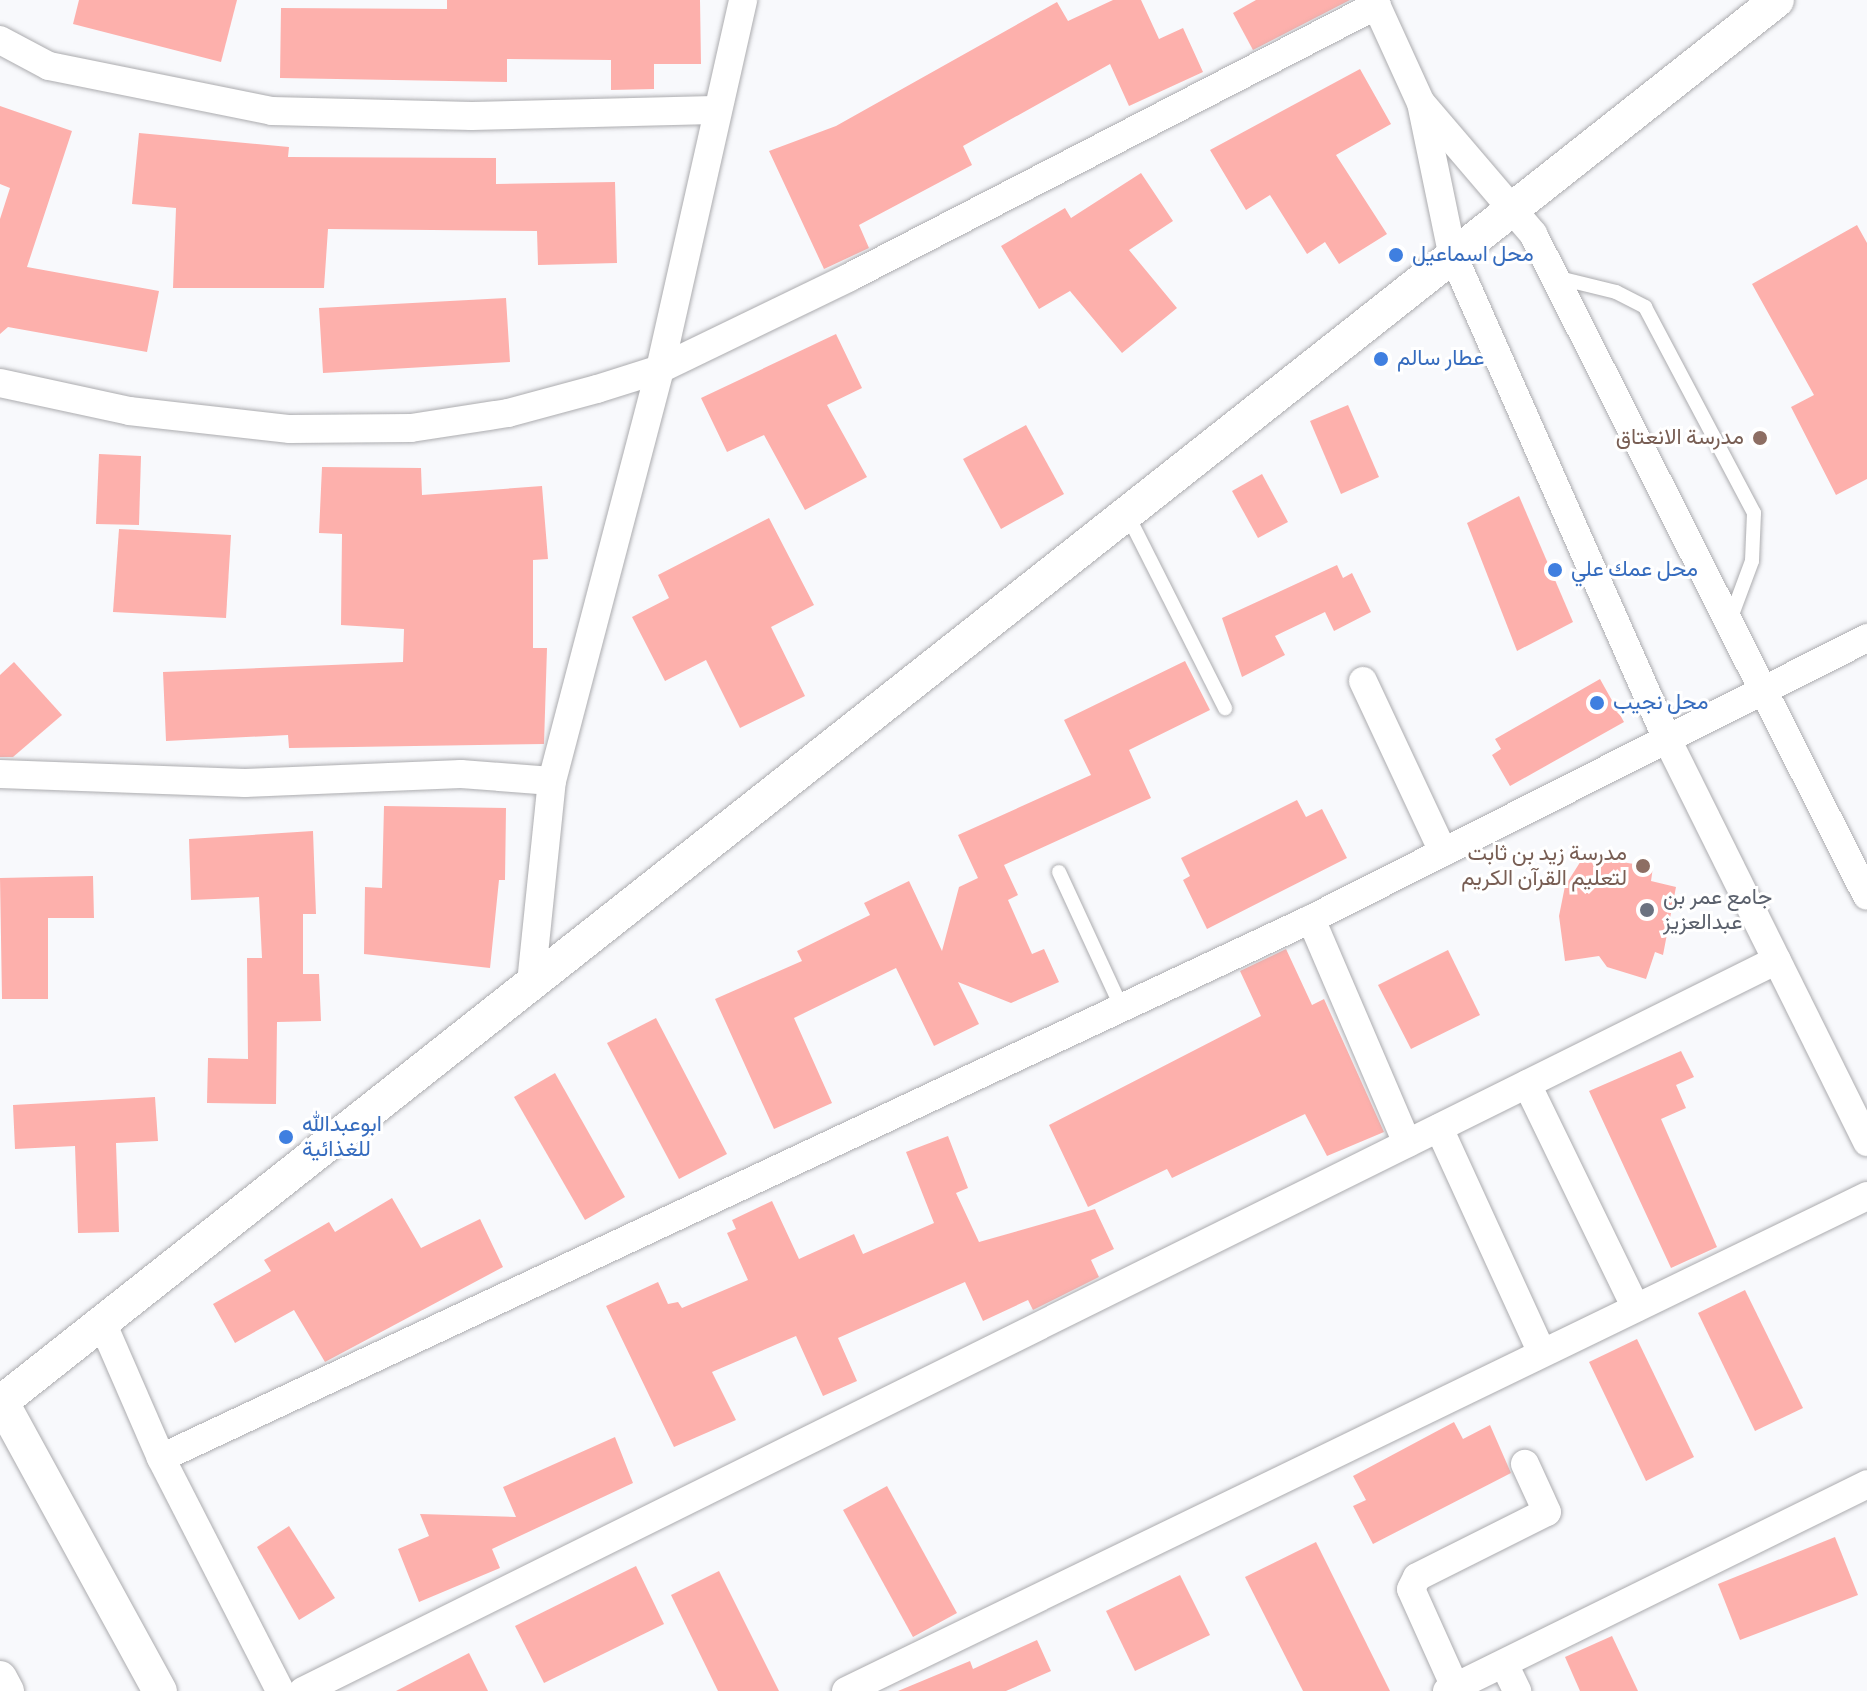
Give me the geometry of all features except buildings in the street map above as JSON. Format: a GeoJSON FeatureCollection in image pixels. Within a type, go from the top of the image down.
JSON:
{"type":"FeatureCollection","features":[{"type":"Feature","properties":{"kind":"street"},"geometry":{"type":"LineString","coordinates":[[531,983],[552,781],[660,369],[714,110],[743,0]]}},
{"type":"Feature","properties":{"kind":"street"},"geometry":{"type":"LineString","coordinates":[[160,1691],[1,1401],[1509,207],[1777,0]]}},
{"type":"Feature","properties":{"kind":"street"},"geometry":{"type":"LineString","coordinates":[[0,383],[129,411],[290,429],[411,428],[508,413],[660,369],[1375,2],[1421,103],[1452,253],[1667,739],[1867,1142]]}},
{"type":"Feature","properties":{"kind":"street"},"geometry":{"type":"LineString","coordinates":[[0,40],[49,66],[272,111],[472,116],[714,110]]}},
{"type":"Feature","properties":{"kind":"street"},"geometry":{"type":"LineString","coordinates":[[1421,103],[1533,234],[1867,896]]}},
{"type":"Feature","properties":{"kind":"street"},"geometry":{"type":"LineString","coordinates":[[161,1458],[1311,919],[1867,638]]}},
{"type":"Feature","properties":{"kind":"street"},"geometry":{"type":"LineString","coordinates":[[1363,681],[1443,852]]}},
{"type":"Feature","properties":{"kind":"street"},"geometry":{"type":"LineString","coordinates":[[0,774],[245,783],[461,774],[552,781]]}},
{"type":"Feature","properties":{"kind":"street"},"geometry":{"type":"LineString","coordinates":[[1311,919],[1407,1143]]}},
{"type":"Feature","properties":{"kind":"street"},"geometry":{"type":"LineString","coordinates":[[303,1691],[1777,960]]}},
{"type":"Feature","properties":{"kind":"street"},"geometry":{"type":"LineString","coordinates":[[1527,1084],[1636,1308]]}},
{"type":"Feature","properties":{"kind":"street"},"geometry":{"type":"LineString","coordinates":[[1439,1128],[1542,1353]]}},
{"type":"Feature","properties":{"kind":"street"},"geometry":{"type":"LineString","coordinates":[[846,1691],[1867,1196]]}},
{"type":"Feature","properties":{"kind":"street"},"geometry":{"type":"LineString","coordinates":[[101,1320],[161,1458],[280,1691]]}},
{"type":"Feature","properties":{"kind":"street"},"geometry":{"type":"LineString","coordinates":[[1525,1464],[1547,1512],[1417,1577],[1411,1589],[1451,1689],[1511,1678],[1867,1484]]}},
{"type":"Feature","properties":{"kind":"street"},"geometry":{"type":"LineString","coordinates":[[0,1678],[7,1691]]}},
{"type":"Feature","properties":{"kind":"lane"},"geometry":{"type":"LineString","coordinates":[[1554,277],[1616,292],[1645,307],[1754,513],[1752,561],[1729,623]]}},
{"type":"Feature","properties":{"kind":"lane"},"geometry":{"type":"LineString","coordinates":[[1125,512],[1225,708]]}},
{"type":"Feature","properties":{"kind":"lane"},"geometry":{"type":"LineString","coordinates":[[1059,872],[1121,1006]]}},
{"type":"Feature","properties":{"kind":"place","name":"محل اسماعيل"},"geometry":{"type":"Point","coordinates":[1396,255]}},
{"type":"Feature","properties":{"kind":"place","name":"عطار سالم"},"geometry":{"type":"Point","coordinates":[1381,359]}},
{"type":"Feature","properties":{"kind":"place","name":"مدرسة الانعتاق"},"geometry":{"type":"Point","coordinates":[1760,438]}},
{"type":"Feature","properties":{"kind":"place","name":"محل عمك علي"},"geometry":{"type":"Point","coordinates":[1555,570]}},
{"type":"Feature","properties":{"kind":"place","name":"محل نجيب"},"geometry":{"type":"Point","coordinates":[1597,703]}},
{"type":"Feature","properties":{"kind":"place","name":"مدرسة زيد بن ثابت لتعليم القرآن الكريم"},"geometry":{"type":"Point","coordinates":[1643,866]}},
{"type":"Feature","properties":{"kind":"place","name":"جامع عمر بن عبدالعزيز"},"geometry":{"type":"Point","coordinates":[1647,910]}},
{"type":"Feature","properties":{"kind":"place","name":"ابوعبدالله للغذائية"},"geometry":{"type":"Point","coordinates":[286,1137]}}]}
